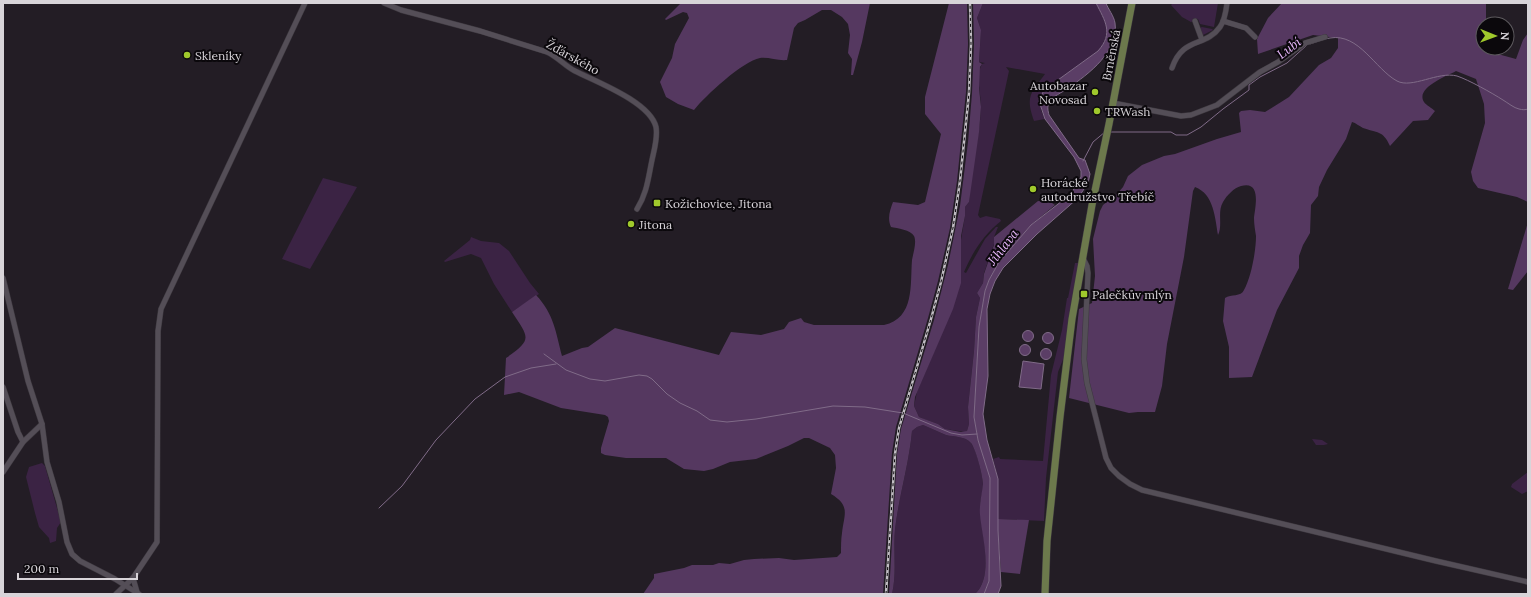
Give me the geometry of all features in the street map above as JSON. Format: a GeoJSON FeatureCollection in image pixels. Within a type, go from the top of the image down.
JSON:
{"type":"FeatureCollection","features":[{"type":"Feature","properties":{"kind":"main road","name":"Brněnská"},"geometry":{"type":"LineString","coordinates":[[1045,594],[1047,540],[1072,320],[1092,205],[1107,136],[1132,3]]}},
{"type":"Feature","properties":{"kind":"street"},"geometry":{"type":"LineString","coordinates":[[116,594],[133,578],[157,542],[158,331],[161,309],[305,3]]}},
{"type":"Feature","properties":{"kind":"street","name":"Žďárského"},"geometry":{"type":"LineString","coordinates":[[384,3],[401,10],[494,35],[547,52],[572,70],[613,90],[642,108],[653,120],[656,132],[646,193],[637,210]]}},
{"type":"Feature","properties":{"kind":"street"},"geometry":{"type":"LineString","coordinates":[[1172,68],[1181,51],[1187,46],[1215,33],[1223,21],[1227,3]]}},
{"type":"Feature","properties":{"kind":"street"},"geometry":{"type":"LineString","coordinates":[[1195,21],[1202,40]]}},
{"type":"Feature","properties":{"kind":"street"},"geometry":{"type":"LineString","coordinates":[[1223,21],[1246,28],[1255,37]]}},
{"type":"Feature","properties":{"kind":"street"},"geometry":{"type":"LineString","coordinates":[[1113,103],[1178,115],[1191,115],[1217,105],[1260,72],[1278,62],[1305,43],[1325,37]]}},
{"type":"Feature","properties":{"kind":"street"},"geometry":{"type":"LineString","coordinates":[[1174,62],[1180,65]]}},
{"type":"Feature","properties":{"kind":"street"},"geometry":{"type":"LineString","coordinates":[[1083,258],[1088,270],[1084,359],[1087,383],[1106,458],[1111,468],[1124,480],[1142,490],[1528,582]]}},
{"type":"Feature","properties":{"kind":"street"},"geometry":{"type":"LineString","coordinates":[[3,278],[24,366],[42,424],[47,462],[59,502],[67,542],[72,554],[80,561],[138,593]]}},
{"type":"Feature","properties":{"kind":"street"},"geometry":{"type":"LineString","coordinates":[[3,387],[18,432],[23,442]]}},
{"type":"Feature","properties":{"kind":"street"},"geometry":{"type":"LineString","coordinates":[[3,472],[23,442],[42,424]]}},
{"type":"Feature","properties":{"kind":"street"},"geometry":{"type":"LineString","coordinates":[[133,578],[138,593]]}},
{"type":"Feature","properties":{"kind":"shaded area"},"geometry":{"type":"Polygon","coordinates":[[[681,3],[870,3],[853,75],[851,75],[852,59],[848,53],[850,35],[848,24],[842,17],[831,10],[822,10],[798,23],[794,28],[787,60],[760,58],[744,65],[707,96],[694,110],[678,104],[666,97],[660,82],[672,58],[675,44],[689,18],[687,13],[683,12],[666,20],[665,19],[681,3]]]}},
{"type":"Feature","properties":{"kind":"shaded area"},"geometry":{"type":"Polygon","coordinates":[[[949,3],[967,3],[968,44],[966,92],[957,181],[950,228],[938,281],[896,427],[892,453],[883,594],[643,594],[654,578],[654,574],[692,565],[713,565],[719,563],[730,564],[754,559],[779,558],[794,560],[837,557],[841,553],[841,538],[845,511],[841,502],[831,494],[836,468],[835,455],[830,448],[809,438],[804,438],[756,459],[730,462],[704,471],[684,469],[666,458],[626,458],[605,455],[601,453],[601,448],[609,421],[608,417],[605,415],[561,408],[519,392],[504,395],[506,358],[521,346],[526,338],[522,327],[512,312],[536,295],[547,309],[551,317],[562,356],[588,347],[615,328],[719,355],[731,332],[761,335],[784,329],[789,322],[801,318],[804,322],[814,325],[884,325],[894,321],[906,308],[909,299],[915,239],[910,232],[891,227],[889,214],[893,202],[918,205],[925,202],[941,134],[925,114],[925,97],[949,3]]]}},
{"type":"Feature","properties":{"kind":"shaded area"},"geometry":{"type":"Polygon","coordinates":[[[973,3],[983,3],[977,18],[981,30],[979,62],[982,64],[980,67],[979,88],[981,107],[969,202],[965,207],[965,216],[961,236],[961,283],[953,309],[915,397],[914,406],[919,417],[938,424],[945,429],[961,432],[967,431],[969,424],[968,407],[976,317],[980,298],[977,293],[983,283],[984,274],[994,245],[994,237],[1038,201],[1049,201],[1055,205],[1031,225],[999,262],[985,291],[979,327],[974,417],[978,440],[990,477],[989,581],[984,594],[975,594],[981,586],[984,577],[985,556],[980,511],[983,480],[975,451],[971,443],[966,439],[946,435],[923,425],[912,431],[909,456],[895,529],[895,570],[892,594],[889,594],[897,454],[901,429],[934,320],[948,265],[960,206],[972,93],[974,44],[973,3]]]}},
{"type":"Feature","properties":{"kind":"shaded area"},"geometry":{"type":"Polygon","coordinates":[[[983,3],[1096,3],[1106,23],[1107,34],[1102,47],[1098,51],[1044,90],[1041,110],[1045,119],[1034,121],[1031,113],[1030,100],[1033,91],[1045,74],[1006,67],[1009,71],[978,215],[980,218],[986,216],[1000,219],[1001,221],[979,244],[964,272],[966,273],[985,239],[996,227],[998,227],[984,273],[983,283],[977,293],[980,298],[976,317],[968,407],[969,424],[967,431],[965,432],[945,429],[938,424],[919,417],[914,406],[917,392],[942,333],[960,246],[965,207],[969,202],[981,106],[979,74],[982,64],[985,63],[979,62],[981,30],[977,18],[983,3]]]}},
{"type":"Feature","properties":{"kind":"shaded area"},"geometry":{"type":"Polygon","coordinates":[[[1096,3],[1106,3],[1115,23],[1115,33],[1112,43],[1101,61],[1085,76],[1052,98],[1048,108],[1049,115],[1079,158],[1085,160],[1090,174],[1088,183],[1078,198],[1037,234],[1003,268],[995,281],[990,294],[987,309],[988,376],[983,414],[987,440],[998,479],[998,530],[1001,586],[998,594],[984,594],[989,581],[990,478],[978,440],[974,417],[979,327],[985,291],[999,262],[1031,225],[1071,194],[1081,177],[1081,171],[1074,157],[1045,119],[1039,101],[1044,90],[1098,51],[1103,45],[1107,33],[1105,21],[1096,3]]]}},
{"type":"Feature","properties":{"kind":"shaded area"},"geometry":{"type":"Polygon","coordinates":[[[1173,3],[1218,3],[1214,27],[1200,24],[1198,19],[1191,22],[1182,17],[1171,5],[1173,3]]]}},
{"type":"Feature","properties":{"kind":"shaded area"},"geometry":{"type":"Polygon","coordinates":[[[1282,3],[1486,3],[1486,16],[1475,16],[1475,56],[1505,56],[1516,59],[1523,40],[1528,33],[1528,202],[1517,197],[1478,188],[1473,181],[1471,172],[1485,123],[1484,104],[1476,79],[1456,71],[1433,83],[1424,92],[1422,97],[1424,102],[1435,111],[1428,120],[1413,121],[1390,146],[1385,137],[1379,133],[1363,128],[1352,122],[1346,139],[1327,170],[1319,187],[1318,196],[1311,205],[1310,233],[1299,256],[1299,268],[1277,310],[1252,377],[1229,378],[1229,347],[1223,321],[1225,298],[1241,294],[1243,292],[1251,272],[1256,242],[1254,220],[1256,202],[1255,191],[1248,185],[1241,186],[1233,190],[1227,197],[1221,206],[1218,235],[1210,201],[1201,190],[1195,187],[1193,191],[1184,257],[1167,344],[1162,386],[1155,412],[1129,413],[1069,398],[1079,309],[1092,303],[1095,276],[1093,239],[1103,205],[1117,194],[1123,187],[1128,176],[1142,165],[1164,156],[1175,154],[1241,132],[1239,113],[1241,111],[1250,110],[1265,112],[1289,97],[1319,65],[1331,58],[1338,48],[1338,38],[1313,35],[1258,54],[1257,39],[1268,18],[1282,3]]]}},
{"type":"Feature","properties":{"kind":"shaded area"},"geometry":{"type":"Polygon","coordinates":[[[1202,27],[1213,30],[1203,35],[1200,28],[1202,27]]]}},
{"type":"Feature","properties":{"kind":"shaded area"},"geometry":{"type":"Polygon","coordinates":[[[323,178],[357,187],[310,269],[282,259],[323,178]]]}},
{"type":"Feature","properties":{"kind":"shaded area"},"geometry":{"type":"Polygon","coordinates":[[[1088,208],[1064,357],[1058,372],[1046,478],[1044,521],[998,519],[998,479],[993,459],[999,457],[1000,459],[1043,461],[1051,375],[1062,330],[1075,263],[1078,263],[1088,208]]]}},
{"type":"Feature","properties":{"kind":"shaded area"},"geometry":{"type":"Polygon","coordinates":[[[1528,222],[1528,271],[1513,290],[1508,289],[1528,222]]]}},
{"type":"Feature","properties":{"kind":"shaded area"},"geometry":{"type":"Polygon","coordinates":[[[471,237],[481,241],[499,243],[509,251],[539,294],[512,312],[494,284],[481,258],[471,254],[445,262],[444,261],[470,240],[471,237]]]}},
{"type":"Feature","properties":{"kind":"shaded area"},"geometry":{"type":"Polygon","coordinates":[[[1026,331],[1030,331],[1032,332],[1032,340],[1026,341],[1023,338],[1023,334],[1026,331]]]}},
{"type":"Feature","properties":{"kind":"shaded area"},"geometry":{"type":"Polygon","coordinates":[[[1046,333],[1050,333],[1052,334],[1052,342],[1046,343],[1043,340],[1043,336],[1046,333]]]}},
{"type":"Feature","properties":{"kind":"shaded area"},"geometry":{"type":"Polygon","coordinates":[[[1023,345],[1027,345],[1029,346],[1029,354],[1023,355],[1020,352],[1020,348],[1023,345]]]}},
{"type":"Feature","properties":{"kind":"shaded area"},"geometry":{"type":"Polygon","coordinates":[[[1044,349],[1048,349],[1050,350],[1050,358],[1044,359],[1041,356],[1041,352],[1044,349]]]}},
{"type":"Feature","properties":{"kind":"shaded area"},"geometry":{"type":"Polygon","coordinates":[[[1023,361],[1044,364],[1041,389],[1019,387],[1023,361]]]}},
{"type":"Feature","properties":{"kind":"shaded area"},"geometry":{"type":"Polygon","coordinates":[[[923,425],[946,435],[959,437],[969,441],[973,446],[981,469],[983,484],[980,508],[986,565],[981,586],[975,594],[892,594],[894,578],[895,529],[909,456],[912,431],[923,425]]]}},
{"type":"Feature","properties":{"kind":"shaded area"},"geometry":{"type":"Polygon","coordinates":[[[1312,439],[1322,440],[1328,444],[1316,445],[1312,439]]]}},
{"type":"Feature","properties":{"kind":"shaded area"},"geometry":{"type":"Polygon","coordinates":[[[42,463],[45,466],[61,522],[57,528],[56,541],[50,543],[49,538],[39,527],[26,477],[29,467],[42,463]]]}},
{"type":"Feature","properties":{"kind":"shaded area"},"geometry":{"type":"Polygon","coordinates":[[[1528,472],[1528,491],[1522,494],[1511,487],[1512,484],[1528,472]]]}},
{"type":"Feature","properties":{"kind":"shaded area"},"geometry":{"type":"Polygon","coordinates":[[[998,519],[1029,520],[1020,574],[1001,572],[998,519]]]}},
{"type":"Feature","properties":{"kind":"waterway","name":"Lubí"},"geometry":{"type":"LineString","coordinates":[[1310,44],[1327,38],[1340,38],[1350,41],[1358,46],[1381,69],[1397,81],[1410,83],[1442,76],[1457,76],[1468,80],[1515,108],[1523,110],[1528,109]]}},
{"type":"Feature","properties":{"kind":"waterway","name":"Lubí"},"geometry":{"type":"LineString","coordinates":[[1110,132],[1171,132],[1176,135],[1187,135],[1201,127],[1249,90],[1249,85],[1260,77],[1287,63],[1307,45]]}},
{"type":"Feature","properties":{"kind":"waterway","name":"Lubí"},"geometry":{"type":"LineString","coordinates":[[1083,161],[1093,142],[1105,132]]}},
{"type":"Feature","properties":{"kind":"waterway"},"geometry":{"type":"LineString","coordinates":[[544,354],[566,370],[590,379],[605,381],[639,375],[647,376],[667,394],[710,420],[727,422],[756,419],[833,406],[865,407],[903,413],[951,433],[962,435],[977,434]]}},
{"type":"Feature","properties":{"kind":"waterway"},"geometry":{"type":"LineString","coordinates":[[379,508],[402,486],[436,440],[475,399],[505,377],[531,368],[556,364]]}},
{"type":"Feature","properties":{"kind":"railway"},"geometry":{"type":"LineString","coordinates":[[886,594],[895,454],[899,428],[941,282],[953,228],[960,181],[969,93],[971,44],[970,3]]}},
{"type":"Feature","properties":{"kind":"place","name":"Skleníky"},"geometry":{"type":"Point","coordinates":[187,55]}},
{"type":"Feature","properties":{"kind":"place","name":"Autobazar Novosad"},"geometry":{"type":"Point","coordinates":[1095,92]}},
{"type":"Feature","properties":{"kind":"place","name":"TRWash"},"geometry":{"type":"Point","coordinates":[1097,111]}},
{"type":"Feature","properties":{"kind":"place","name":"Horácké autodružstvo Třebíč"},"geometry":{"type":"Point","coordinates":[1033,189]}},
{"type":"Feature","properties":{"kind":"place","name":"Kožichovice, Jitona"},"geometry":{"type":"Point","coordinates":[657,203]}},
{"type":"Feature","properties":{"kind":"place","name":"Jitona"},"geometry":{"type":"Point","coordinates":[631,224]}},
{"type":"Feature","properties":{"kind":"place","name":"Palečkův mlýn"},"geometry":{"type":"Point","coordinates":[1084,294]}},
{"type":"Feature","properties":{"kind":"water label","name":"Jihlava"},"geometry":{"type":"Point","coordinates":[1003,247]}}]}
